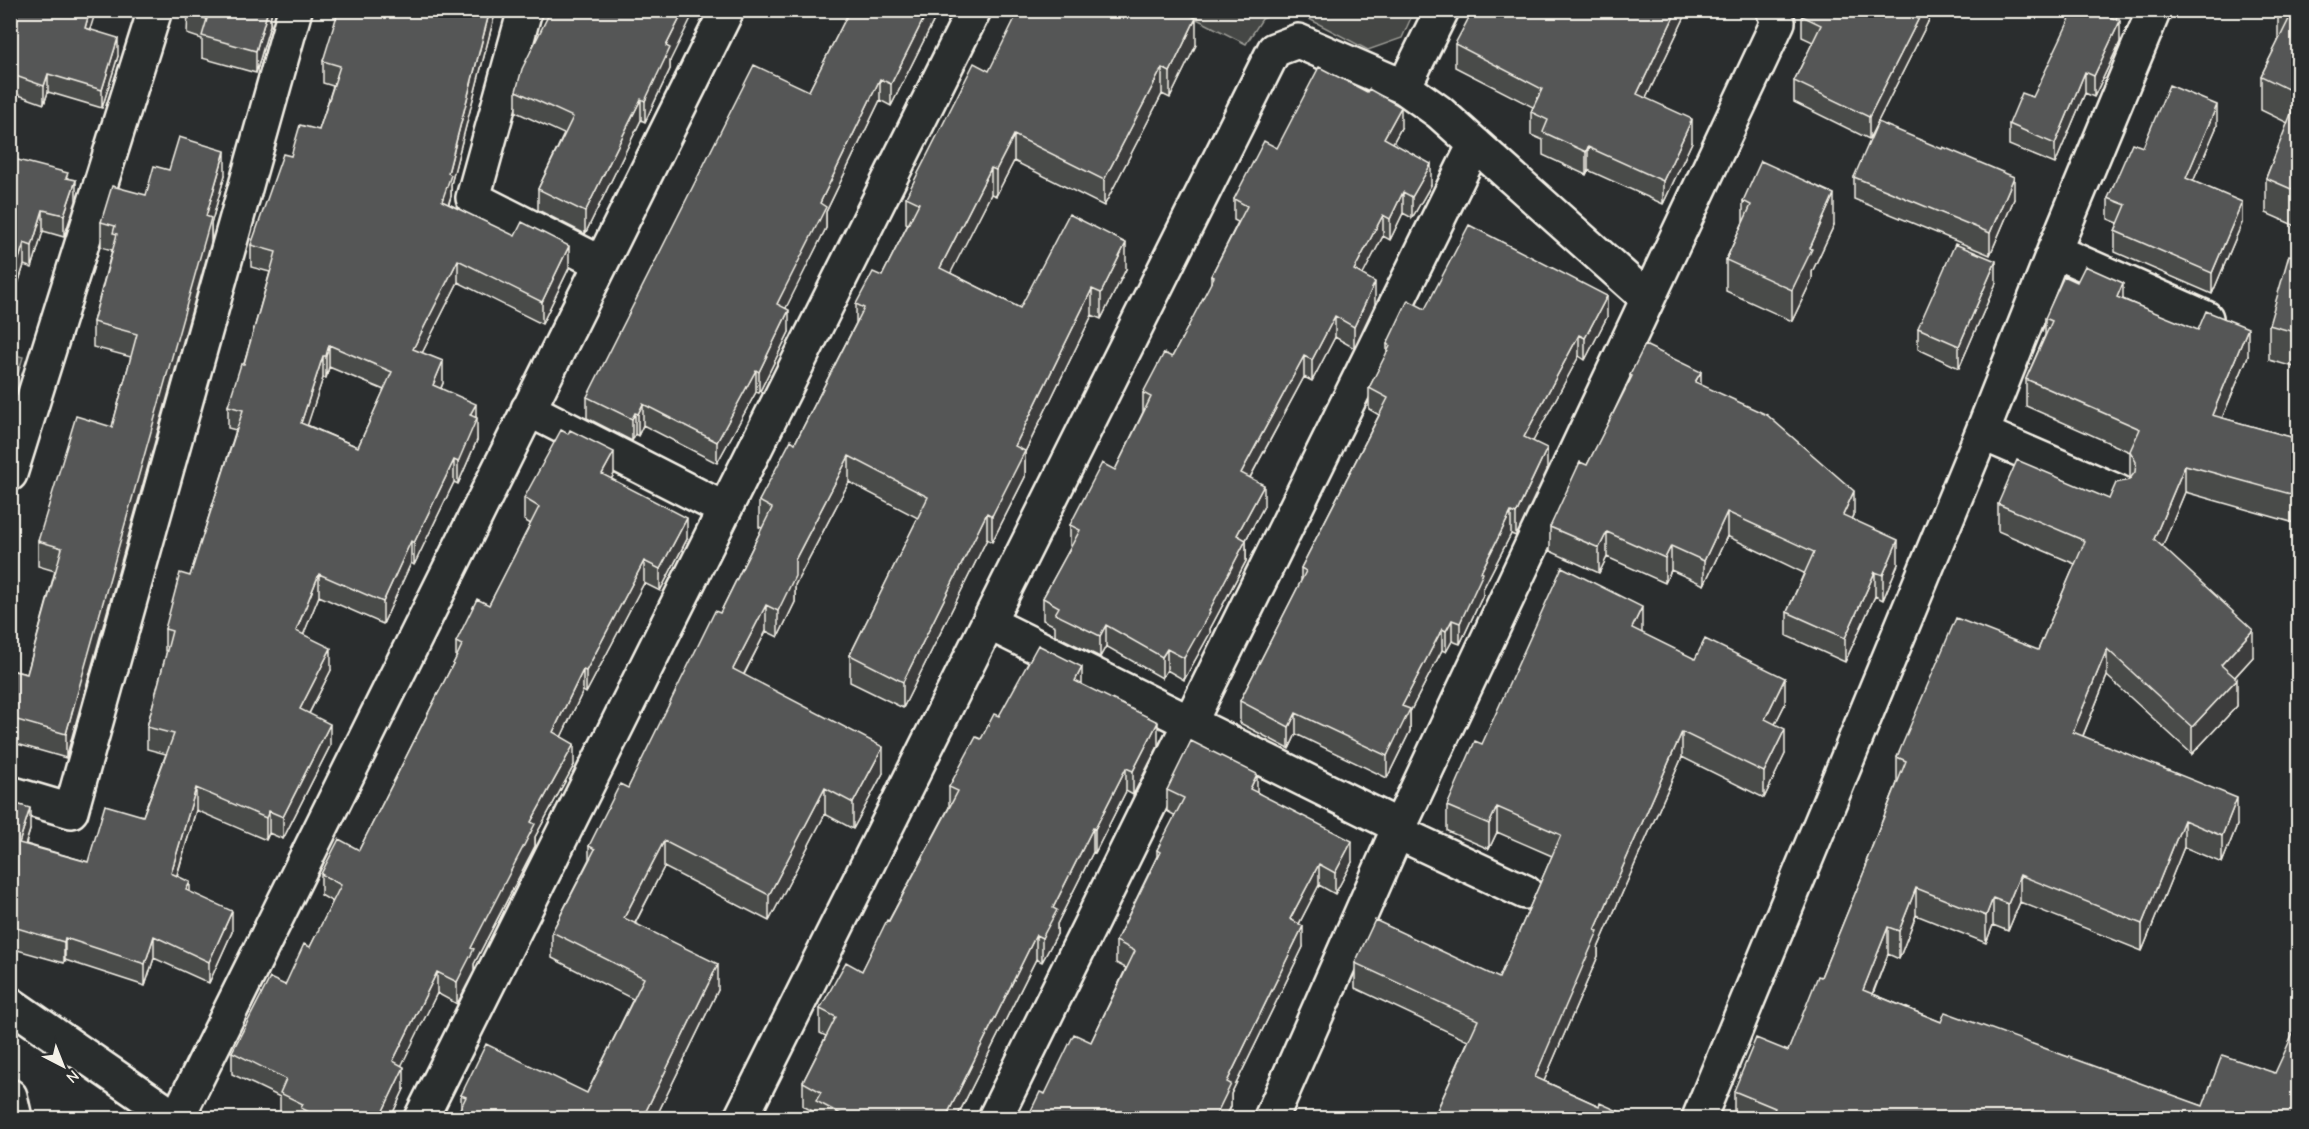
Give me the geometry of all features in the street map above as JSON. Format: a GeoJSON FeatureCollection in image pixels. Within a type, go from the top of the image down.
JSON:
{"type":"FeatureCollection","features":[{"type":"Feature","properties":{"kind":"street"},"geometry":{"type":"LineString","coordinates":[[10,474],[155,10]]}},
{"type":"Feature","properties":{"kind":"street"},"geometry":{"type":"LineString","coordinates":[[10,793],[71,811],[295,10]]}},
{"type":"Feature","properties":{"kind":"street"},"geometry":{"type":"LineString","coordinates":[[525,10],[473,198],[601,263]]}},
{"type":"Feature","properties":{"kind":"street"},"geometry":{"type":"LineString","coordinates":[[10,1004],[176,1119],[727,10]]}},
{"type":"Feature","properties":{"kind":"street"},"geometry":{"type":"LineString","coordinates":[[421,1119],[974,10]]}},
{"type":"Feature","properties":{"kind":"street"},"geometry":{"type":"LineString","coordinates":[[1404,87],[1442,10]]}},
{"type":"Feature","properties":{"kind":"street"},"geometry":{"type":"LineString","coordinates":[[1271,1119],[1398,830],[1778,22],[1773,10]]}},
{"type":"Feature","properties":{"kind":"street"},"geometry":{"type":"LineString","coordinates":[[1699,1119],[2154,10]]}},
{"type":"Feature","properties":{"kind":"street"},"geometry":{"type":"LineString","coordinates":[[741,1119],[1274,50],[1298,41],[1404,87],[1439,112],[1647,298]]}},
{"type":"Feature","properties":{"kind":"street"},"geometry":{"type":"LineString","coordinates":[[995,1119],[1475,144]]}},
{"type":"Feature","properties":{"kind":"street"},"geometry":{"type":"LineString","coordinates":[[2054,251],[2206,318]]}},
{"type":"Feature","properties":{"kind":"street"},"geometry":{"type":"LineString","coordinates":[[528,409],[724,509]]}},
{"type":"Feature","properties":{"kind":"street"},"geometry":{"type":"LineString","coordinates":[[1982,433],[2118,492]]}},
{"type":"Feature","properties":{"kind":"street"},"geometry":{"type":"LineString","coordinates":[[989,623],[1525,892]]}},
{"type":"Feature","properties":{"kind":"street"},"geometry":{"type":"LineString","coordinates":[[10,1096],[15,1119]]}},
{"type":"Feature","properties":{"kind":"shaded area"},"geometry":{"type":"Polygon","coordinates":[[[1181,11],[1280,11],[1262,19],[1246,44],[1181,11]]]}},
{"type":"Feature","properties":{"kind":"shaded area"},"geometry":{"type":"Polygon","coordinates":[[[1294,11],[1414,11],[1402,38],[1368,50],[1294,11]]]}},
{"type":"Feature","properties":{"kind":"shaded area"},"geometry":{"type":"Polygon","coordinates":[[[10,354],[23,357],[11,397],[10,354]]]}},
{"type":"Feature","properties":{"kind":"building"},"geometry":{"type":"Polygon","coordinates":[[[15,10],[90,10],[85,28],[118,38],[102,90],[48,74],[44,86],[10,74],[10,25],[15,10]]]}},
{"type":"Feature","properties":{"kind":"building"},"geometry":{"type":"Polygon","coordinates":[[[188,10],[268,10],[256,51],[202,36],[207,19],[187,13],[188,10]]]}},
{"type":"Feature","properties":{"kind":"building"},"geometry":{"type":"Polygon","coordinates":[[[344,10],[490,10],[448,173],[451,175],[442,201],[515,236],[522,222],[569,246],[542,302],[458,260],[413,349],[443,361],[433,385],[476,404],[470,415],[477,418],[458,462],[454,460],[414,543],[411,541],[383,602],[319,574],[296,631],[331,648],[300,709],[330,724],[283,817],[269,811],[266,818],[196,788],[171,873],[190,882],[186,890],[232,911],[209,962],[154,936],[145,964],[65,938],[64,942],[10,926],[10,802],[30,808],[19,843],[88,862],[105,805],[143,816],[174,734],[147,727],[172,631],[165,629],[180,573],[190,576],[243,410],[228,406],[241,364],[244,364],[276,252],[251,245],[283,154],[291,156],[300,125],[319,130],[340,66],[323,61],[338,12],[343,14],[344,10]],[[329,345],[326,356],[323,356],[301,423],[358,447],[392,372],[329,345]]]}},
{"type":"Feature","properties":{"kind":"building"},"geometry":{"type":"Polygon","coordinates":[[[551,10],[684,10],[666,46],[670,48],[645,101],[641,99],[585,212],[538,189],[573,117],[516,91],[522,69],[551,10]]]}},
{"type":"Feature","properties":{"kind":"building"},"geometry":{"type":"Polygon","coordinates":[[[850,10],[928,10],[891,84],[880,79],[820,203],[826,207],[777,304],[789,310],[759,372],[756,370],[717,442],[643,404],[638,414],[635,413],[632,419],[587,397],[754,65],[809,91],[850,10]]]}},
{"type":"Feature","properties":{"kind":"building"},"geometry":{"type":"Polygon","coordinates":[[[1019,10],[1180,10],[1196,18],[1170,72],[1162,68],[1104,180],[1014,135],[996,170],[991,168],[940,268],[1020,308],[1069,214],[1126,243],[1101,293],[1092,289],[1015,446],[1025,451],[992,516],[987,513],[903,682],[850,655],[928,497],[849,456],[795,560],[795,576],[778,611],[766,605],[733,669],[883,747],[853,803],[825,788],[769,895],[664,841],[624,918],[718,964],[642,1119],[455,1119],[466,1097],[461,1095],[486,1044],[587,1093],[644,978],[552,932],[595,849],[589,846],[620,784],[628,788],[715,611],[720,613],[772,508],[759,501],[791,440],[795,443],[864,308],[856,304],[873,272],[882,276],[919,203],[906,197],[974,63],[989,71],[1019,10]]]}},
{"type":"Feature","properties":{"kind":"building"},"geometry":{"type":"Polygon","coordinates":[[[1473,10],[1677,10],[1637,94],[1692,119],[1663,181],[1588,147],[1586,152],[1543,132],[1548,120],[1531,112],[1542,89],[1455,44],[1473,10]]]}},
{"type":"Feature","properties":{"kind":"building"},"geometry":{"type":"Polygon","coordinates":[[[1805,10],[1923,10],[1869,117],[1794,81],[1821,25],[1802,16],[1805,10]]]}},
{"type":"Feature","properties":{"kind":"building"},"geometry":{"type":"Polygon","coordinates":[[[2074,10],[2110,10],[2108,16],[2120,21],[2094,76],[2085,72],[2055,144],[2009,124],[2022,93],[2033,97],[2074,10]]]}},
{"type":"Feature","properties":{"kind":"building"},"geometry":{"type":"Polygon","coordinates":[[[2282,10],[2298,10],[2298,94],[2261,76],[2291,15],[2282,10]]]}},
{"type":"Feature","properties":{"kind":"building"},"geometry":{"type":"Polygon","coordinates":[[[1319,67],[1367,92],[1369,89],[1401,107],[1384,138],[1431,164],[1412,197],[1403,192],[1390,219],[1383,215],[1354,270],[1375,282],[1354,327],[1335,316],[1312,360],[1304,356],[1241,473],[1264,485],[1237,535],[1246,540],[1210,612],[1184,658],[1167,649],[1162,657],[1106,625],[1100,636],[1055,614],[1059,607],[1043,598],[1080,530],[1070,525],[1102,463],[1115,470],[1151,397],[1143,393],[1164,353],[1172,357],[1214,277],[1211,276],[1247,206],[1234,199],[1264,141],[1277,148],[1319,67]]]}},
{"type":"Feature","properties":{"kind":"building"},"geometry":{"type":"Polygon","coordinates":[[[2169,85],[2217,105],[2186,178],[2242,202],[2212,273],[2115,231],[2126,205],[2108,198],[2132,143],[2143,147],[2169,85]]]}},
{"type":"Feature","properties":{"kind":"building"},"geometry":{"type":"Polygon","coordinates":[[[2298,96],[2298,192],[2266,178],[2298,96]]]}},
{"type":"Feature","properties":{"kind":"building"},"geometry":{"type":"Polygon","coordinates":[[[1878,122],[2014,177],[1990,233],[1854,177],[1878,122]]]}},
{"type":"Feature","properties":{"kind":"building"},"geometry":{"type":"Polygon","coordinates":[[[179,137],[225,151],[206,216],[211,218],[66,734],[10,718],[10,670],[27,674],[62,548],[38,541],[76,416],[112,427],[137,334],[93,322],[117,234],[113,233],[115,226],[101,222],[112,186],[146,195],[154,166],[169,170],[179,137]]]}},
{"type":"Feature","properties":{"kind":"building"},"geometry":{"type":"Polygon","coordinates":[[[10,158],[68,173],[66,178],[76,180],[64,215],[43,210],[32,246],[24,243],[17,265],[10,263],[10,158]]]}},
{"type":"Feature","properties":{"kind":"building"},"geometry":{"type":"Polygon","coordinates":[[[1761,161],[1834,194],[1810,248],[1812,249],[1792,290],[1726,260],[1751,205],[1743,201],[1761,161]]]}},
{"type":"Feature","properties":{"kind":"building"},"geometry":{"type":"Polygon","coordinates":[[[1469,225],[1607,296],[1585,338],[1579,335],[1524,437],[1547,448],[1516,514],[1511,512],[1481,572],[1483,573],[1460,623],[1452,620],[1446,631],[1442,629],[1402,706],[1410,709],[1387,756],[1296,713],[1289,727],[1240,701],[1306,571],[1301,568],[1388,398],[1369,388],[1390,346],[1387,344],[1408,300],[1425,309],[1469,225]]]}},
{"type":"Feature","properties":{"kind":"building"},"geometry":{"type":"Polygon","coordinates":[[[1955,244],[1996,261],[1959,346],[1918,328],[1955,244]]]}},
{"type":"Feature","properties":{"kind":"building"},"geometry":{"type":"Polygon","coordinates":[[[2289,255],[2298,257],[2298,333],[2269,325],[2289,255]]]}},
{"type":"Feature","properties":{"kind":"building"},"geometry":{"type":"Polygon","coordinates":[[[2085,266],[2123,283],[2117,297],[2198,330],[2206,311],[2248,328],[2212,415],[2298,439],[2298,496],[2185,465],[2154,539],[2253,630],[2221,665],[2237,679],[2192,727],[2107,649],[2073,732],[2237,798],[2222,836],[2184,820],[2142,924],[2020,875],[2008,904],[1993,898],[1986,916],[1916,888],[1899,931],[1888,927],[1863,990],[1941,1022],[1945,1012],[2203,1106],[2222,1055],[2275,1073],[2298,1023],[2298,1119],[1770,1119],[1775,1108],[1734,1091],[1756,1038],[1788,1051],[1868,862],[1866,862],[1906,761],[1897,757],[1956,618],[2038,650],[2085,541],[1998,504],[2017,460],[2109,499],[2116,483],[2129,480],[2135,472],[2136,462],[2130,451],[2140,429],[2026,379],[2052,321],[2045,318],[2064,276],[2077,282],[2085,266]]]}},
{"type":"Feature","properties":{"kind":"building"},"geometry":{"type":"Polygon","coordinates":[[[1645,345],[1701,372],[1695,382],[1767,415],[1854,491],[1843,515],[1898,540],[1883,575],[1875,572],[1845,638],[1787,612],[1814,552],[1727,512],[1704,561],[1671,546],[1665,558],[1607,532],[1599,548],[1550,527],[1580,462],[1587,465],[1645,345]]]}},
{"type":"Feature","properties":{"kind":"building"},"geometry":{"type":"Polygon","coordinates":[[[561,430],[568,434],[570,430],[614,452],[602,474],[687,518],[660,569],[644,561],[586,671],[583,670],[553,732],[574,744],[531,822],[535,824],[471,948],[474,949],[457,982],[437,972],[393,1061],[404,1067],[379,1119],[323,1119],[301,1108],[303,1104],[280,1093],[286,1079],[232,1052],[270,978],[285,985],[304,944],[310,947],[341,885],[321,874],[339,839],[359,850],[455,660],[462,645],[456,642],[477,599],[489,605],[539,507],[524,498],[561,430]]]}},
{"type":"Feature","properties":{"kind":"building"},"geometry":{"type":"Polygon","coordinates":[[[1562,567],[1642,607],[1632,628],[1695,659],[1705,639],[1785,678],[1765,719],[1785,729],[1764,772],[1682,732],[1595,930],[1598,931],[1535,1077],[1599,1106],[1600,1103],[1636,1119],[1433,1119],[1478,1020],[1355,963],[1375,920],[1499,978],[1561,835],[1497,807],[1489,824],[1447,806],[1475,741],[1482,744],[1562,567]]]}},
{"type":"Feature","properties":{"kind":"building"},"geometry":{"type":"Polygon","coordinates":[[[1038,645],[1082,667],[1075,681],[1158,722],[1133,771],[1126,768],[1095,829],[1093,828],[1053,908],[1057,910],[1042,938],[1036,935],[945,1119],[850,1119],[816,1101],[821,1092],[803,1082],[836,1017],[820,1009],[846,962],[862,971],[887,920],[889,921],[958,791],[949,787],[976,737],[981,739],[994,714],[999,716],[1038,645]]]}},
{"type":"Feature","properties":{"kind":"building"},"geometry":{"type":"Polygon","coordinates":[[[1191,741],[1257,774],[1250,789],[1352,841],[1335,873],[1319,864],[1290,919],[1303,926],[1227,1082],[1231,1084],[1214,1119],[1027,1119],[1040,1092],[1045,1094],[1074,1034],[1091,1042],[1135,951],[1116,941],[1160,852],[1157,850],[1184,798],[1167,790],[1191,741]]]}}]}
